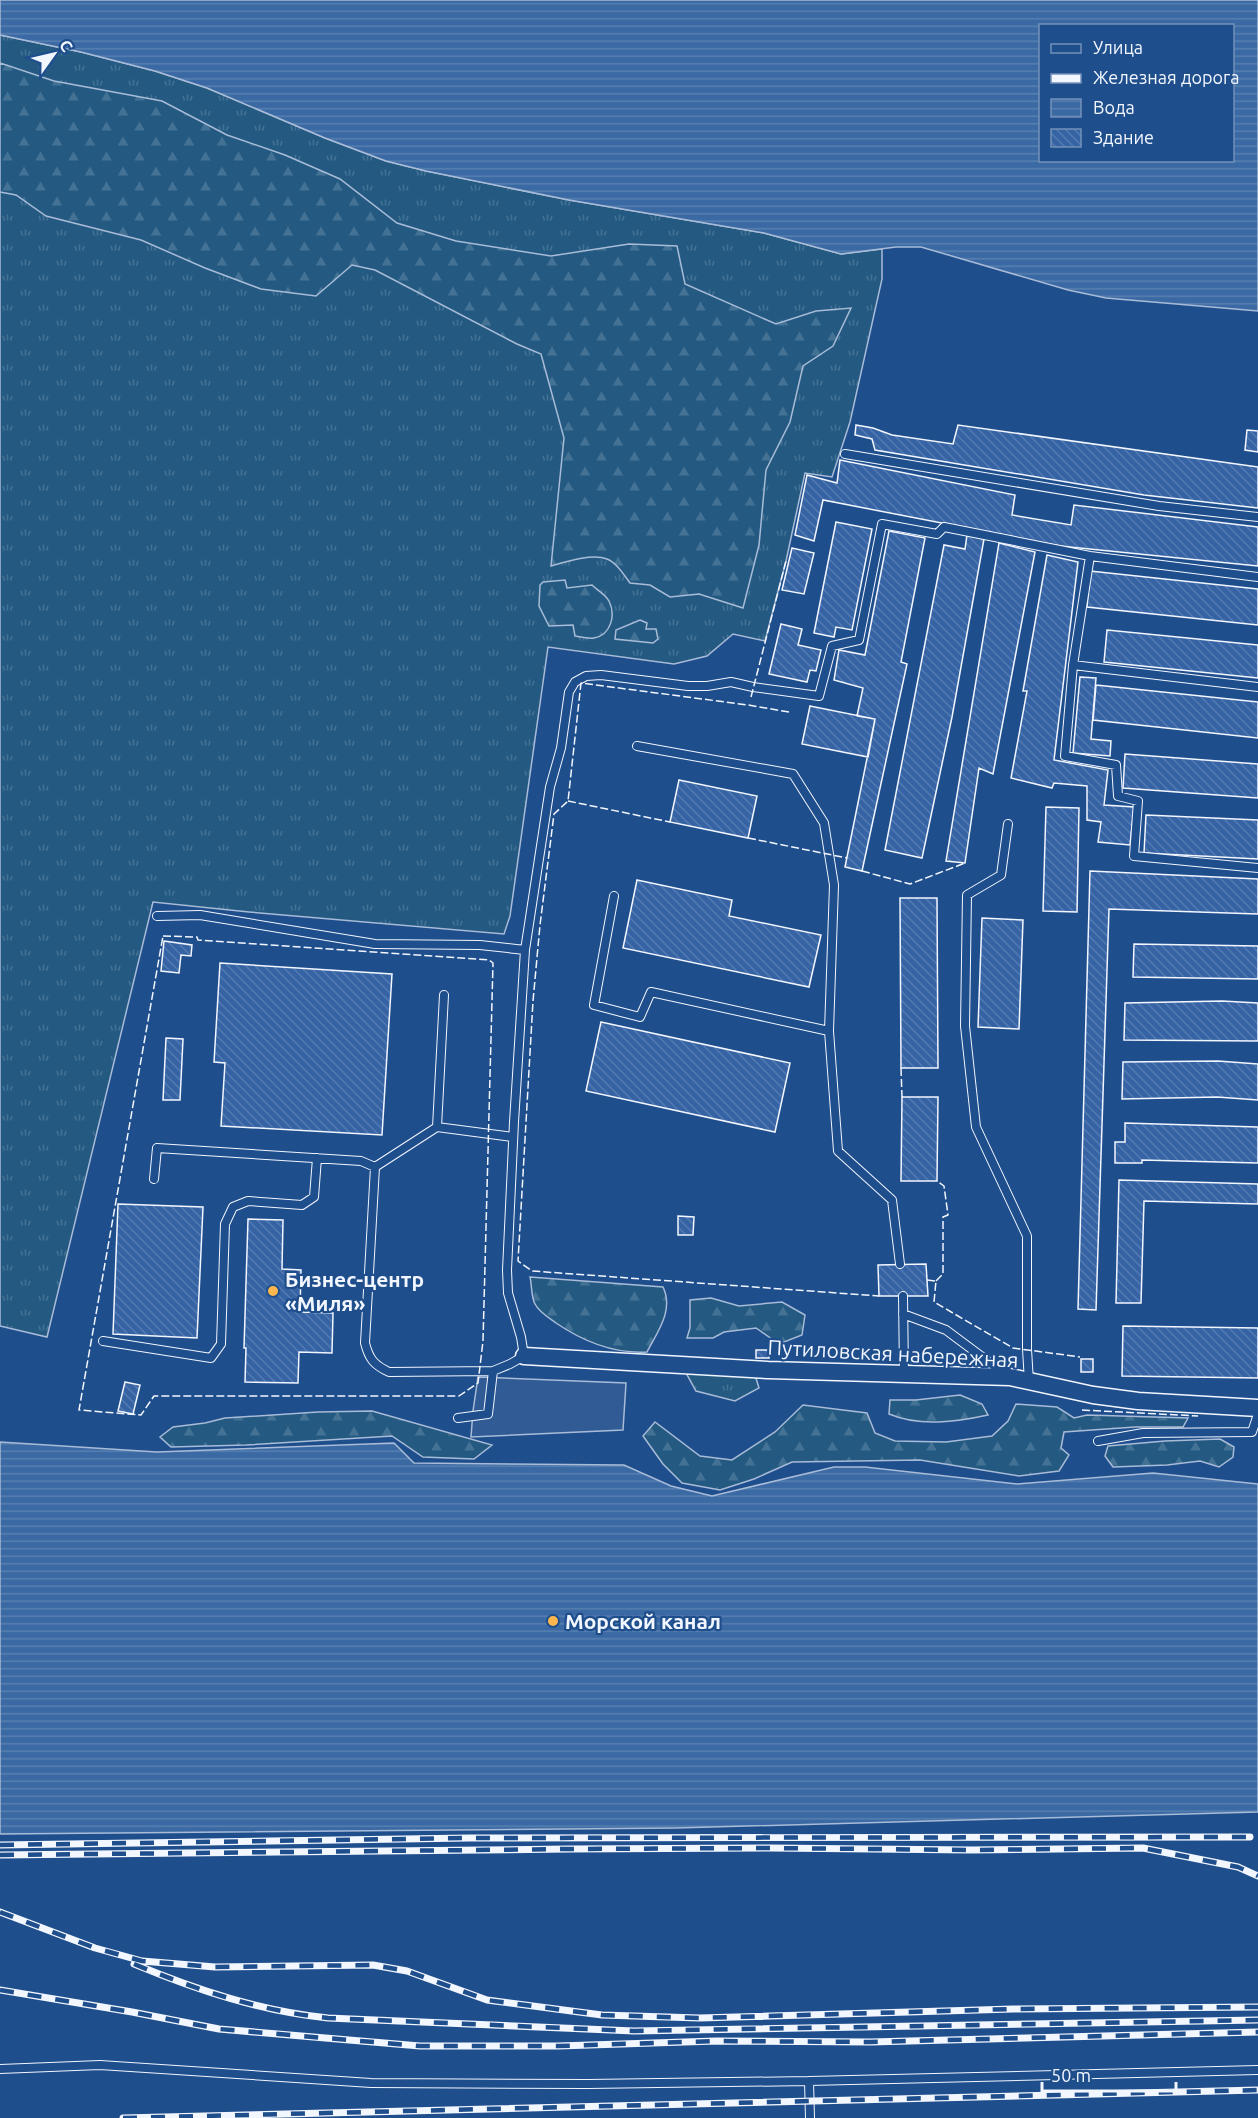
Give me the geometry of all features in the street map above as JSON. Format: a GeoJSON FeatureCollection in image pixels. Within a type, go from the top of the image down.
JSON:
{"type":"FeatureCollection","features":[{"type":"Feature","properties":{"kind":"street","name":"Путиловская набережная"},"geometry":{"type":"LineString","coordinates":[[524,1356],[768,1370],[1010,1377],[1093,1395],[1138,1401],[1258,1408]]}},
{"type":"Feature","properties":{"kind":"lane"},"geometry":{"type":"LineString","coordinates":[[845,454],[1159,506],[1258,517]]}},
{"type":"Feature","properties":{"kind":"lane"},"geometry":{"type":"LineString","coordinates":[[375,1167],[365,1343],[368,1357],[377,1366],[389,1372],[493,1371],[524,1356],[508,1293],[507,1270],[525,950],[550,787],[561,748],[569,692],[575,682],[585,675],[688,686],[731,682],[819,696],[832,646],[859,640],[882,524],[937,534],[944,527],[1090,556],[1258,577]]}},
{"type":"Feature","properties":{"kind":"lane"},"geometry":{"type":"LineString","coordinates":[[1090,556],[1073,665],[1065,756],[1116,765],[1118,796],[1138,801],[1134,856],[1258,868]]}},
{"type":"Feature","properties":{"kind":"lane"},"geometry":{"type":"LineString","coordinates":[[1073,665],[1258,687]]}},
{"type":"Feature","properties":{"kind":"lane"},"geometry":{"type":"LineString","coordinates":[[637,746],[794,774],[824,823],[834,885],[829,1031],[838,1151],[892,1200],[900,1264]]}},
{"type":"Feature","properties":{"kind":"lane"},"geometry":{"type":"LineString","coordinates":[[1008,824],[1001,875],[967,895],[965,1026],[976,1127],[1027,1236],[1029,1382]]}},
{"type":"Feature","properties":{"kind":"lane"},"geometry":{"type":"LineString","coordinates":[[614,896],[594,1005],[640,1017],[651,992],[829,1031]]}},
{"type":"Feature","properties":{"kind":"lane"},"geometry":{"type":"LineString","coordinates":[[157,916],[200,915],[375,944],[480,945],[525,950]]}},
{"type":"Feature","properties":{"kind":"lane"},"geometry":{"type":"LineString","coordinates":[[437,1127],[444,995]]}},
{"type":"Feature","properties":{"kind":"lane"},"geometry":{"type":"LineString","coordinates":[[375,1167],[437,1127],[513,1137]]}},
{"type":"Feature","properties":{"kind":"lane"},"geometry":{"type":"LineString","coordinates":[[154,1179],[157,1148],[361,1161],[375,1167]]}},
{"type":"Feature","properties":{"kind":"lane"},"geometry":{"type":"LineString","coordinates":[[103,1341],[211,1358],[221,1344],[225,1224],[233,1207],[248,1201],[302,1205],[314,1197],[317,1158]]}},
{"type":"Feature","properties":{"kind":"lane"},"geometry":{"type":"LineString","coordinates":[[903,1296],[904,1374]]}},
{"type":"Feature","properties":{"kind":"lane"},"geometry":{"type":"LineString","coordinates":[[903,1314],[946,1330],[1010,1377]]}},
{"type":"Feature","properties":{"kind":"lane"},"geometry":{"type":"LineString","coordinates":[[458,1418],[488,1414],[493,1371]]}},
{"type":"Feature","properties":{"kind":"lane"},"geometry":{"type":"LineString","coordinates":[[1098,1441],[1143,1433],[1252,1432],[1258,1414]]}},
{"type":"Feature","properties":{"kind":"lane"},"geometry":{"type":"LineString","coordinates":[[0,2069],[100,2065],[371,2083],[588,2084],[809,2082],[1258,2070]]}},
{"type":"Feature","properties":{"kind":"lane"},"geometry":{"type":"LineString","coordinates":[[809,2082],[810,2118]]}},
{"type":"Feature","properties":{"kind":"green space"},"geometry":{"type":"Polygon","coordinates":[[[0,35],[155,71],[207,88],[386,161],[426,171],[569,200],[764,233],[841,254],[882,249],[882,279],[850,422],[832,477],[805,473],[786,561],[765,641],[733,634],[707,656],[674,664],[548,647],[510,916],[504,934],[153,902],[47,1337],[0,1326],[0,35]]]}},
{"type":"Feature","properties":{"kind":"green space"},"geometry":{"type":"Polygon","coordinates":[[[0,63],[54,81],[162,101],[227,135],[285,155],[340,179],[397,223],[456,241],[551,256],[629,244],[677,246],[685,284],[776,324],[816,311],[851,308],[833,346],[803,366],[790,422],[766,470],[759,545],[743,608],[699,594],[670,597],[650,585],[630,583],[614,563],[601,557],[579,559],[551,566],[564,438],[541,354],[517,344],[375,270],[352,265],[316,296],[261,289],[141,240],[46,216],[16,195],[0,192],[0,63]]]}},
{"type":"Feature","properties":{"kind":"green space"},"geometry":{"type":"Polygon","coordinates":[[[565,580],[567,588],[592,585],[609,601],[612,618],[608,629],[600,636],[589,638],[575,636],[573,625],[549,626],[539,606],[540,585],[543,582],[565,580]]]}},
{"type":"Feature","properties":{"kind":"green space"},"geometry":{"type":"Polygon","coordinates":[[[640,620],[647,623],[646,629],[656,629],[658,639],[653,643],[615,639],[616,630],[640,620]]]}},
{"type":"Feature","properties":{"kind":"green space"},"geometry":{"type":"Polygon","coordinates":[[[530,1277],[663,1287],[667,1304],[666,1312],[647,1352],[611,1349],[577,1336],[542,1312],[534,1301],[530,1277]]]}},
{"type":"Feature","properties":{"kind":"green space"},"geometry":{"type":"Polygon","coordinates":[[[711,1298],[739,1306],[782,1302],[805,1315],[802,1335],[779,1344],[756,1328],[724,1332],[713,1338],[687,1338],[690,1328],[690,1300],[711,1298]]]}},
{"type":"Feature","properties":{"kind":"green space"},"geometry":{"type":"Polygon","coordinates":[[[685,1371],[755,1375],[759,1388],[735,1401],[696,1391],[685,1371]]]}},
{"type":"Feature","properties":{"kind":"green space"},"geometry":{"type":"Polygon","coordinates":[[[960,1395],[982,1404],[988,1415],[963,1420],[926,1422],[889,1414],[890,1400],[916,1400],[960,1395]]]}},
{"type":"Feature","properties":{"kind":"green space"},"geometry":{"type":"Polygon","coordinates":[[[1016,1404],[1057,1407],[1074,1418],[1087,1415],[1188,1418],[1183,1427],[1135,1427],[1064,1432],[1061,1448],[1069,1455],[1059,1471],[1019,1476],[920,1460],[792,1462],[754,1479],[720,1490],[682,1483],[663,1464],[643,1436],[655,1422],[700,1456],[732,1460],[775,1432],[803,1405],[867,1413],[875,1433],[895,1441],[946,1442],[992,1436],[1008,1421],[1016,1404]]]}},
{"type":"Feature","properties":{"kind":"green space"},"geometry":{"type":"Polygon","coordinates":[[[372,1411],[492,1445],[474,1459],[423,1457],[392,1436],[171,1447],[160,1437],[173,1427],[225,1418],[372,1411]]]}},
{"type":"Feature","properties":{"kind":"green space"},"geometry":{"type":"Polygon","coordinates":[[[1220,1439],[1234,1447],[1233,1457],[1219,1467],[1200,1461],[1113,1467],[1105,1456],[1108,1446],[1220,1439]]]}},
{"type":"Feature","properties":{"kind":"shaded area"},"geometry":{"type":"Polygon","coordinates":[[[478,1377],[626,1383],[623,1430],[471,1437],[478,1377]]]}},
{"type":"Feature","properties":{"kind":"water"},"geometry":{"type":"Polygon","coordinates":[[[0,0],[1258,0],[1258,311],[1106,298],[1068,290],[921,247],[896,247],[841,254],[764,233],[569,200],[426,171],[386,161],[325,138],[207,88],[155,71],[0,35],[0,0]]]}},
{"type":"Feature","properties":{"kind":"water","name":"Морской канал"},"geometry":{"type":"Polygon","coordinates":[[[0,1442],[157,1452],[394,1443],[414,1463],[624,1465],[671,1486],[712,1496],[834,1467],[865,1467],[1017,1484],[1153,1473],[1258,1484],[1258,1812],[676,1828],[0,1834],[0,1442]]]}},
{"type":"Feature","properties":{"kind":"building"},"geometry":{"type":"Polygon","coordinates":[[[856,425],[892,435],[953,444],[958,425],[1258,467],[1258,508],[1144,495],[875,450],[872,439],[855,435],[856,425]]]}},
{"type":"Feature","properties":{"kind":"building"},"geometry":{"type":"Polygon","coordinates":[[[1247,430],[1258,431],[1258,452],[1245,450],[1247,430]]]}},
{"type":"Feature","properties":{"kind":"building"},"geometry":{"type":"Polygon","coordinates":[[[840,460],[1015,495],[1012,515],[1071,525],[1074,505],[1258,527],[1258,566],[1060,546],[823,500],[814,541],[795,535],[807,475],[837,483],[840,460]]]}},
{"type":"Feature","properties":{"kind":"building"},"geometry":{"type":"Polygon","coordinates":[[[836,522],[872,529],[852,630],[836,627],[834,637],[814,633],[836,522]]]}},
{"type":"Feature","properties":{"kind":"building"},"geometry":{"type":"Polygon","coordinates":[[[889,531],[925,538],[901,662],[907,664],[862,871],[845,867],[875,719],[857,716],[863,688],[834,680],[839,650],[865,655],[889,531]]]}},
{"type":"Feature","properties":{"kind":"building"},"geometry":{"type":"Polygon","coordinates":[[[967,535],[984,539],[952,717],[922,858],[885,850],[944,545],[965,549],[967,535]]]}},
{"type":"Feature","properties":{"kind":"building"},"geometry":{"type":"Polygon","coordinates":[[[999,543],[1035,552],[993,774],[979,768],[965,863],[946,861],[999,543]]]}},
{"type":"Feature","properties":{"kind":"building"},"geometry":{"type":"Polygon","coordinates":[[[792,548],[814,553],[804,594],[782,590],[792,548]]]}},
{"type":"Feature","properties":{"kind":"building"},"geometry":{"type":"Polygon","coordinates":[[[1047,555],[1078,562],[1054,760],[1108,770],[1104,805],[1134,807],[1130,845],[1098,842],[1101,822],[1087,820],[1087,786],[1054,783],[1052,788],[1011,778],[1027,691],[1023,691],[1047,555]]]}},
{"type":"Feature","properties":{"kind":"building"},"geometry":{"type":"Polygon","coordinates":[[[1090,571],[1258,589],[1258,625],[1087,607],[1090,571]]]}},
{"type":"Feature","properties":{"kind":"building"},"geometry":{"type":"Polygon","coordinates":[[[781,624],[802,629],[798,645],[821,650],[816,671],[810,670],[807,682],[769,674],[781,624]]]}},
{"type":"Feature","properties":{"kind":"building"},"geometry":{"type":"Polygon","coordinates":[[[1107,630],[1258,645],[1258,678],[1104,662],[1107,630]]]}},
{"type":"Feature","properties":{"kind":"building"},"geometry":{"type":"Polygon","coordinates":[[[1080,677],[1096,678],[1091,739],[1111,741],[1110,756],[1073,753],[1080,677]]]}},
{"type":"Feature","properties":{"kind":"building"},"geometry":{"type":"Polygon","coordinates":[[[1096,685],[1258,702],[1258,738],[1093,720],[1096,685]]]}},
{"type":"Feature","properties":{"kind":"building"},"geometry":{"type":"Polygon","coordinates":[[[810,706],[875,719],[868,757],[802,744],[810,706]]]}},
{"type":"Feature","properties":{"kind":"building"},"geometry":{"type":"Polygon","coordinates":[[[1125,754],[1258,764],[1258,798],[1123,788],[1125,754]]]}},
{"type":"Feature","properties":{"kind":"building"},"geometry":{"type":"Polygon","coordinates":[[[679,780],[757,796],[748,838],[670,822],[679,780]]]}},
{"type":"Feature","properties":{"kind":"building"},"geometry":{"type":"Polygon","coordinates":[[[1046,807],[1079,808],[1077,912],[1043,911],[1046,807]]]}},
{"type":"Feature","properties":{"kind":"building"},"geometry":{"type":"Polygon","coordinates":[[[1146,815],[1258,820],[1258,859],[1144,853],[1146,815]]]}},
{"type":"Feature","properties":{"kind":"building"},"geometry":{"type":"Polygon","coordinates":[[[1090,871],[1258,879],[1258,914],[1109,909],[1096,1310],[1078,1309],[1090,871]]]}},
{"type":"Feature","properties":{"kind":"building"},"geometry":{"type":"Polygon","coordinates":[[[637,880],[732,900],[729,916],[821,935],[809,987],[623,948],[637,880]]]}},
{"type":"Feature","properties":{"kind":"building"},"geometry":{"type":"Polygon","coordinates":[[[900,898],[937,898],[938,1068],[901,1068],[900,898]]]}},
{"type":"Feature","properties":{"kind":"building"},"geometry":{"type":"Polygon","coordinates":[[[982,918],[1023,920],[1019,1029],[978,1027],[982,918]]]}},
{"type":"Feature","properties":{"kind":"building"},"geometry":{"type":"Polygon","coordinates":[[[164,941],[192,945],[191,956],[181,955],[179,973],[161,971],[164,941]]]}},
{"type":"Feature","properties":{"kind":"building"},"geometry":{"type":"Polygon","coordinates":[[[1134,944],[1258,946],[1258,979],[1133,977],[1134,944]]]}},
{"type":"Feature","properties":{"kind":"building"},"geometry":{"type":"Polygon","coordinates":[[[220,963],[392,974],[382,1135],[221,1126],[225,1063],[214,1062],[220,963]]]}},
{"type":"Feature","properties":{"kind":"building"},"geometry":{"type":"Polygon","coordinates":[[[1222,1001],[1258,1003],[1258,1041],[1124,1040],[1125,1003],[1222,1001]]]}},
{"type":"Feature","properties":{"kind":"building"},"geometry":{"type":"Polygon","coordinates":[[[601,1022],[790,1063],[775,1132],[586,1091],[601,1022]]]}},
{"type":"Feature","properties":{"kind":"building"},"geometry":{"type":"Polygon","coordinates":[[[166,1038],[183,1039],[180,1100],[163,1100],[166,1038]]]}},
{"type":"Feature","properties":{"kind":"building"},"geometry":{"type":"Polygon","coordinates":[[[1218,1061],[1258,1064],[1258,1100],[1217,1097],[1122,1099],[1123,1062],[1218,1061]]]}},
{"type":"Feature","properties":{"kind":"building"},"geometry":{"type":"Polygon","coordinates":[[[902,1097],[938,1097],[937,1181],[901,1181],[902,1097]]]}},
{"type":"Feature","properties":{"kind":"building"},"geometry":{"type":"Polygon","coordinates":[[[1125,1123],[1258,1127],[1258,1163],[1142,1160],[1142,1163],[1115,1163],[1115,1142],[1125,1142],[1125,1123]]]}},
{"type":"Feature","properties":{"kind":"building"},"geometry":{"type":"Polygon","coordinates":[[[1119,1180],[1258,1184],[1258,1204],[1144,1201],[1141,1303],[1116,1303],[1119,1180]]]}},
{"type":"Feature","properties":{"kind":"building"},"geometry":{"type":"Polygon","coordinates":[[[118,1204],[203,1207],[197,1338],[113,1334],[118,1204]]]}},
{"type":"Feature","properties":{"kind":"building"},"geometry":{"type":"Polygon","coordinates":[[[678,1216],[694,1217],[693,1235],[678,1235],[678,1216]]]}},
{"type":"Feature","properties":{"kind":"building","name":"Бизнес-центр «Миля»"},"geometry":{"type":"Polygon","coordinates":[[[248,1219],[283,1220],[282,1269],[301,1270],[300,1312],[333,1313],[332,1353],[299,1352],[298,1383],[245,1382],[248,1219]]]}},
{"type":"Feature","properties":{"kind":"building"},"geometry":{"type":"Polygon","coordinates":[[[926,1264],[928,1296],[879,1296],[878,1265],[926,1264]]]}},
{"type":"Feature","properties":{"kind":"building"},"geometry":{"type":"Polygon","coordinates":[[[1123,1326],[1258,1328],[1258,1378],[1122,1376],[1123,1326]]]}},
{"type":"Feature","properties":{"kind":"building"},"geometry":{"type":"Polygon","coordinates":[[[756,1350],[769,1350],[769,1358],[756,1358],[756,1350]]]}},
{"type":"Feature","properties":{"kind":"building"},"geometry":{"type":"Polygon","coordinates":[[[1081,1359],[1093,1359],[1093,1372],[1081,1372],[1081,1359]]]}},
{"type":"Feature","properties":{"kind":"building"},"geometry":{"type":"Polygon","coordinates":[[[125,1382],[140,1385],[133,1414],[118,1411],[125,1382]]]}},
{"type":"Feature","properties":{"kind":"railway"},"geometry":{"type":"LineString","coordinates":[[0,1845],[469,1838],[1250,1837]]}},
{"type":"Feature","properties":{"kind":"railway"},"geometry":{"type":"LineString","coordinates":[[0,1855],[570,1849],[1143,1848],[1238,1867],[1258,1876]]}},
{"type":"Feature","properties":{"kind":"railway"},"geometry":{"type":"LineString","coordinates":[[0,1912],[95,1948],[142,1961],[215,1967],[373,1965],[407,1971],[487,2000],[602,2015],[699,2018],[1013,2009],[1258,2007]]}},
{"type":"Feature","properties":{"kind":"railway"},"geometry":{"type":"LineString","coordinates":[[134,1964],[253,2005],[328,2018],[634,2031],[1258,2020]]}},
{"type":"Feature","properties":{"kind":"railway"},"geometry":{"type":"LineString","coordinates":[[0,1990],[219,2029],[420,2046],[558,2046],[716,2041],[870,2042],[1258,2032]]}},
{"type":"Feature","properties":{"kind":"railway"},"geometry":{"type":"LineString","coordinates":[[123,2118],[1258,2090]]}},
{"type":"Feature","properties":{"kind":"fence"},"geometry":{"type":"LineString","coordinates":[[751,697],[786,561]]}},
{"type":"Feature","properties":{"kind":"fence"},"geometry":{"type":"LineString","coordinates":[[789,712],[581,683],[568,801],[554,814],[540,925],[533,1001],[518,1261],[532,1271],[879,1296]]}},
{"type":"Feature","properties":{"kind":"fence"},"geometry":{"type":"LineString","coordinates":[[568,801],[670,822]]}},
{"type":"Feature","properties":{"kind":"fence"},"geometry":{"type":"LineString","coordinates":[[748,838],[847,858]]}},
{"type":"Feature","properties":{"kind":"fence"},"geometry":{"type":"LineString","coordinates":[[862,871],[910,884],[965,863]]}},
{"type":"Feature","properties":{"kind":"fence"},"geometry":{"type":"LineString","coordinates":[[163,936],[489,960],[493,963],[483,1341],[478,1383],[459,1396],[154,1396],[141,1415],[79,1410],[163,936]]}},
{"type":"Feature","properties":{"kind":"fence"},"geometry":{"type":"LineString","coordinates":[[901,1068],[902,1097]]}},
{"type":"Feature","properties":{"kind":"fence"},"geometry":{"type":"LineString","coordinates":[[936,1281],[943,1274],[943,1217],[948,1215],[944,1186],[937,1181]]}},
{"type":"Feature","properties":{"kind":"fence"},"geometry":{"type":"LineString","coordinates":[[927,1280],[936,1281],[934,1302],[1013,1348],[1080,1357]]}},
{"type":"Feature","properties":{"kind":"fence"},"geometry":{"type":"LineString","coordinates":[[1082,1410],[1198,1416]]}},
{"type":"Feature","properties":{"kind":"place","name":"Бизнес-центр «Миля»"},"geometry":{"type":"Point","coordinates":[273,1291]}},
{"type":"Feature","properties":{"kind":"place","name":"Морской канал"},"geometry":{"type":"Point","coordinates":[553,1621]}}]}
